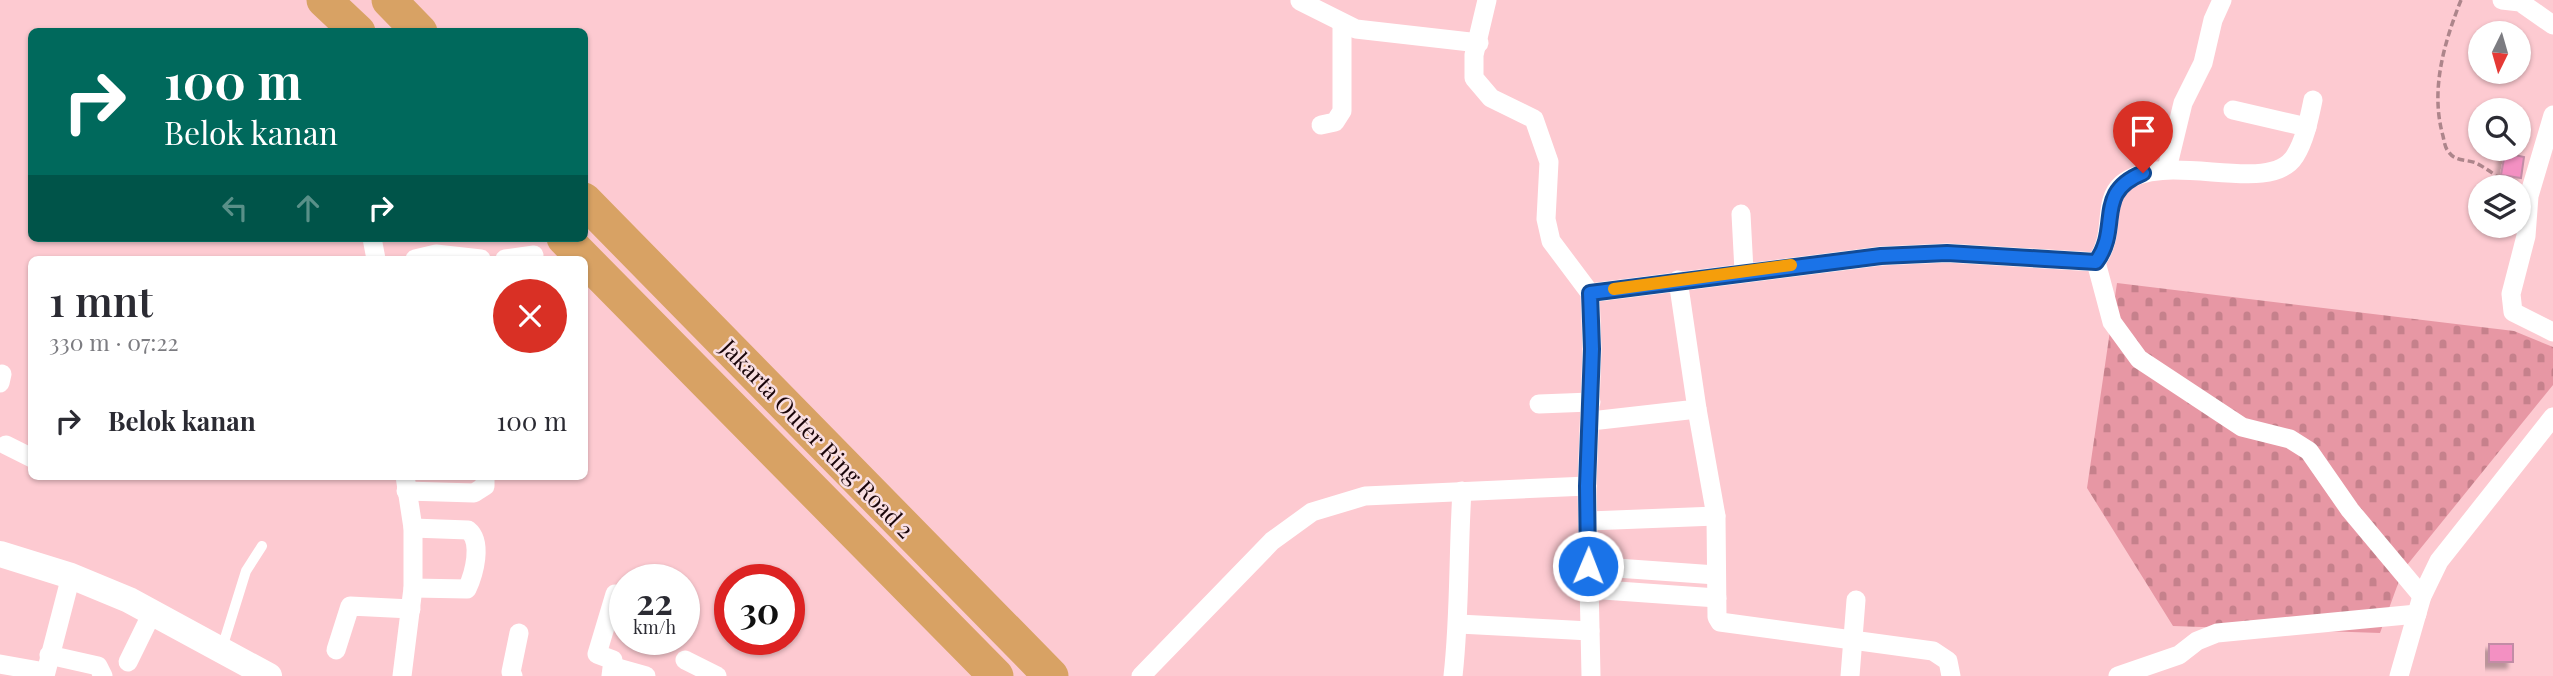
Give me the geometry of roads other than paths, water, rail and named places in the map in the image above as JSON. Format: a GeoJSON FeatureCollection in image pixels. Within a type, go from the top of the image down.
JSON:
{"type":"FeatureCollection","features":[{"type":"Feature","properties":{"kind":"highway"},"geometry":{"type":"LineString","coordinates":[[324,0],[354,28]]}},
{"type":"Feature","properties":{"kind":"highway"},"geometry":{"type":"LineString","coordinates":[[389,0],[416,28]]}},
{"type":"Feature","properties":{"kind":"highway","name":"Jakarta Outer Ring Road 2"},"geometry":{"type":"LineString","coordinates":[[588,204],[1051,676]]}},
{"type":"Feature","properties":{"kind":"highway","name":"Jakarta Outer Ring Road 2"},"geometry":{"type":"LineString","coordinates":[[568,242],[582,256]]}},
{"type":"Feature","properties":{"kind":"highway","name":"Jakarta Outer Ring Road 2"},"geometry":{"type":"LineString","coordinates":[[588,262],[996,676]]}},
{"type":"Feature","properties":{"kind":"main road"},"geometry":{"type":"LineString","coordinates":[[0,554],[71,576],[153,611],[222,648],[265,675]]}},
{"type":"Feature","properties":{"kind":"street"},"geometry":{"type":"LineString","coordinates":[[1487,0],[1473,68],[1479,88],[1491,98],[1534,119],[1541,132],[1549,162],[1546,219],[1551,241],[1590,293],[1591,412],[1587,486],[1591,676]]}},
{"type":"Feature","properties":{"kind":"street"},"geometry":{"type":"LineString","coordinates":[[2167,169],[2183,103],[2203,63],[2213,20],[2222,0]]}},
{"type":"Feature","properties":{"kind":"street"},"geometry":{"type":"LineString","coordinates":[[1300,1],[1356,29],[1479,43]]}},
{"type":"Feature","properties":{"kind":"street"},"geometry":{"type":"LineString","coordinates":[[2514,1],[2553,24]]}},
{"type":"Feature","properties":{"kind":"street"},"geometry":{"type":"LineString","coordinates":[[1321,125],[1335,122],[1342,111],[1342,23]]}},
{"type":"Feature","properties":{"kind":"street"},"geometry":{"type":"LineString","coordinates":[[2313,100],[2307,127],[2295,156],[2272,172],[2156,169],[2130,178],[2115,191],[2110,203],[2106,246],[2096,262],[2112,322],[2139,359],[2242,428],[2290,439],[2309,451],[2419,605]]}},
{"type":"Feature","properties":{"kind":"street"},"geometry":{"type":"LineString","coordinates":[[2233,110],[2307,127]]}},
{"type":"Feature","properties":{"kind":"street"},"geometry":{"type":"LineString","coordinates":[[2553,115],[2529,196],[2526,236],[2511,294],[2513,312],[2553,332]]}},
{"type":"Feature","properties":{"kind":"street"},"geometry":{"type":"LineString","coordinates":[[1741,214],[1744,271]]}},
{"type":"Feature","properties":{"kind":"street"},"geometry":{"type":"LineString","coordinates":[[1590,293],[1827,260],[1947,253],[2096,262]]}},
{"type":"Feature","properties":{"kind":"street"},"geometry":{"type":"LineString","coordinates":[[527,256],[534,255]]}},
{"type":"Feature","properties":{"kind":"street"},"geometry":{"type":"LineString","coordinates":[[1678,280],[1716,516],[1716,575],[1720,622],[1938,652],[1948,662],[1951,676]]}},
{"type":"Feature","properties":{"kind":"street"},"geometry":{"type":"LineString","coordinates":[[1539,404],[1591,412],[1697,409]]}},
{"type":"Feature","properties":{"kind":"street"},"geometry":{"type":"LineString","coordinates":[[2399,676],[2419,605],[2440,561],[2553,417]]}},
{"type":"Feature","properties":{"kind":"street"},"geometry":{"type":"LineString","coordinates":[[2,449],[28,457]]}},
{"type":"Feature","properties":{"kind":"street"},"geometry":{"type":"LineString","coordinates":[[402,676],[413,588],[412,528],[405,484],[474,493],[485,486],[485,480]]}},
{"type":"Feature","properties":{"kind":"street"},"geometry":{"type":"LineString","coordinates":[[1141,676],[1272,541],[1312,512],[1365,496],[1587,486]]}},
{"type":"Feature","properties":{"kind":"street"},"geometry":{"type":"LineString","coordinates":[[1453,676],[1459,624],[1458,544],[1462,491]]}},
{"type":"Feature","properties":{"kind":"street"},"geometry":{"type":"LineString","coordinates":[[1589,521],[1716,516]]}},
{"type":"Feature","properties":{"kind":"street"},"geometry":{"type":"LineString","coordinates":[[412,528],[468,530],[473,534],[477,554],[467,589],[413,588]]}},
{"type":"Feature","properties":{"kind":"street"},"geometry":{"type":"LineString","coordinates":[[1588,566],[1716,575]]}},
{"type":"Feature","properties":{"kind":"street"},"geometry":{"type":"LineString","coordinates":[[46,668],[71,576]]}},
{"type":"Feature","properties":{"kind":"street"},"geometry":{"type":"LineString","coordinates":[[1589,589],[1717,598]]}},
{"type":"Feature","properties":{"kind":"street"},"geometry":{"type":"LineString","coordinates":[[1850,676],[1856,600]]}},
{"type":"Feature","properties":{"kind":"street"},"geometry":{"type":"LineString","coordinates":[[2118,676],[2179,655],[2197,641],[2217,633],[2419,605]]}},
{"type":"Feature","properties":{"kind":"street"},"geometry":{"type":"LineString","coordinates":[[336,650],[350,606],[411,609]]}},
{"type":"Feature","properties":{"kind":"street"},"geometry":{"type":"LineString","coordinates":[[128,662],[153,611]]}},
{"type":"Feature","properties":{"kind":"street"},"geometry":{"type":"LineString","coordinates":[[609,614],[597,654],[608,656],[612,672],[646,676]]}},
{"type":"Feature","properties":{"kind":"street"},"geometry":{"type":"LineString","coordinates":[[1459,624],[1590,631]]}},
{"type":"Feature","properties":{"kind":"street"},"geometry":{"type":"LineString","coordinates":[[513,676],[511,672],[519,633]]}},
{"type":"Feature","properties":{"kind":"street"},"geometry":{"type":"LineString","coordinates":[[685,661],[717,676]]}},
{"type":"Feature","properties":{"kind":"street"},"geometry":{"type":"LineString","coordinates":[[0,664],[46,668],[98,666],[103,676]]}},
{"type":"Feature","properties":{"kind":"lane"},"geometry":{"type":"LineString","coordinates":[[222,648],[246,571],[261,547]]}}]}
